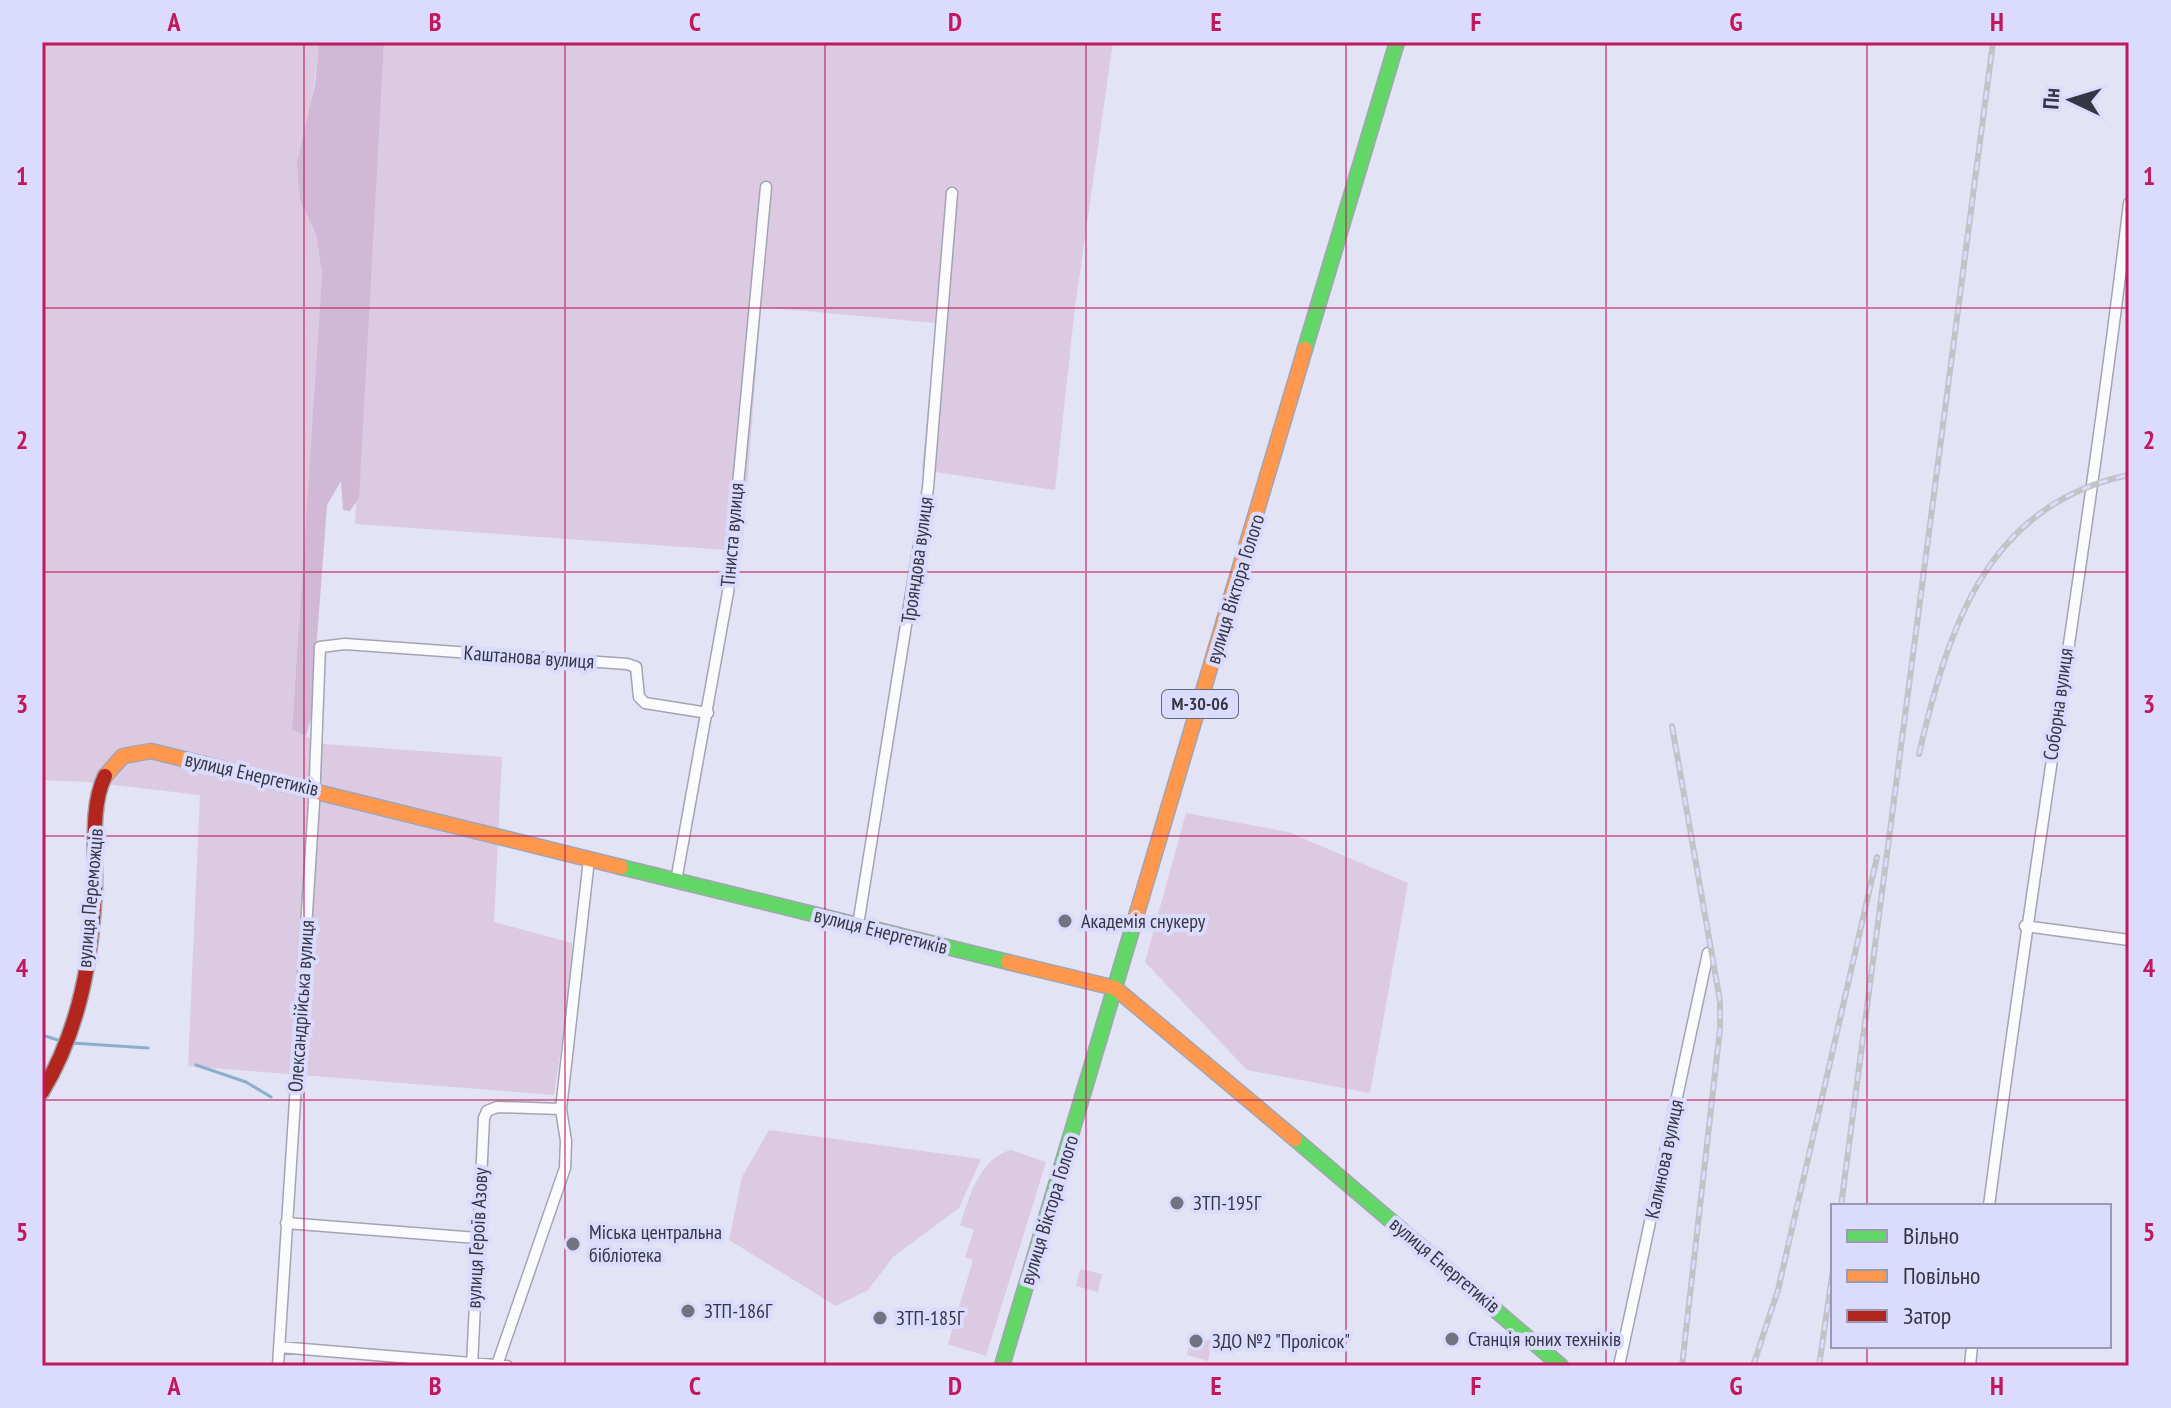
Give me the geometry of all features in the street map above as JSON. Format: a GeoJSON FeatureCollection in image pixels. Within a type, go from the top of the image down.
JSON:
{"type":"FeatureCollection","features":[{"type":"Feature","properties":{"kind":"street","name":"вулиця Віктора Голого"},"geometry":{"type":"LineString","coordinates":[[1002,1366],[1397,42]]}},
{"type":"Feature","properties":{"kind":"street","name":"Тіниста вулиця"},"geometry":{"type":"LineString","coordinates":[[676,881],[728,592],[766,187]]}},
{"type":"Feature","properties":{"kind":"street","name":"Трояндова вулиця"},"geometry":{"type":"LineString","coordinates":[[858,925],[928,488],[952,193]]}},
{"type":"Feature","properties":{"kind":"street","name":"Соборна вулиця"},"geometry":{"type":"LineString","coordinates":[[1989,1204],[2025,926],[2115,319],[2129,203]]}},
{"type":"Feature","properties":{"kind":"street","name":"Каштанова вулиця"},"geometry":{"type":"LineString","coordinates":[[320,647],[345,644],[627,664],[636,667],[639,697],[645,703],[708,713]]}},
{"type":"Feature","properties":{"kind":"street","name":"Олександрійська вулиця"},"geometry":{"type":"LineString","coordinates":[[278,1366],[320,647]]}},
{"type":"Feature","properties":{"kind":"street","name":"вулиця Енергетиків"},"geometry":{"type":"LineString","coordinates":[[100,792],[111,765],[136,751],[151,751],[312,788],[1115,988],[1509,1318],[1561,1366]]}},
{"type":"Feature","properties":{"kind":"street","name":"вулиця Переможців"},"geometry":{"type":"LineString","coordinates":[[42,1092],[56,1072],[66,1046],[88,952],[100,792]]}},
{"type":"Feature","properties":{"kind":"street"},"geometry":{"type":"LineString","coordinates":[[497,1365],[565,1168],[566,1141],[561,1109],[589,859]]}},
{"type":"Feature","properties":{"kind":"street"},"geometry":{"type":"LineString","coordinates":[[2025,926],[2129,940]]}},
{"type":"Feature","properties":{"kind":"street","name":"Калинова вулиця"},"geometry":{"type":"LineString","coordinates":[[1619,1366],[1708,953]]}},
{"type":"Feature","properties":{"kind":"street","name":"вулиця Героїв Азову"},"geometry":{"type":"LineString","coordinates":[[472,1365],[477,1238],[487,1111],[497,1107],[561,1109]]}},
{"type":"Feature","properties":{"kind":"street"},"geometry":{"type":"LineString","coordinates":[[286,1223],[477,1238]]}},
{"type":"Feature","properties":{"kind":"street"},"geometry":{"type":"LineString","coordinates":[[279,1347],[507,1366]]}},
{"type":"Feature","properties":{"kind":"shaded area"},"geometry":{"type":"Polygon","coordinates":[[[42,42],[319,42],[300,200],[316,234],[322,274],[292,730],[324,744],[502,757],[494,922],[572,943],[571,978],[554,1095],[188,1066],[200,795],[42,780],[42,42]]]}},
{"type":"Feature","properties":{"kind":"shaded area"},"geometry":{"type":"Polygon","coordinates":[[[319,42],[384,42],[359,498],[350,511],[343,510],[341,481],[327,505],[311,718],[306,736],[292,730],[322,274],[316,234],[300,200],[297,163],[315,85],[319,42]]]}},
{"type":"Feature","properties":{"kind":"shaded area"},"geometry":{"type":"Polygon","coordinates":[[[384,42],[1113,42],[1075,307],[1055,490],[922,470],[936,323],[761,307],[742,551],[355,524],[384,42]]]}},
{"type":"Feature","properties":{"kind":"shaded area"},"geometry":{"type":"Polygon","coordinates":[[[1186,813],[1288,832],[1408,883],[1370,1093],[1247,1070],[1145,962],[1186,813]]]}},
{"type":"Feature","properties":{"kind":"shaded area"},"geometry":{"type":"Polygon","coordinates":[[[769,1130],[981,1159],[959,1208],[893,1257],[868,1290],[836,1306],[729,1240],[742,1177],[769,1130]]]}},
{"type":"Feature","properties":{"kind":"shaded area"},"geometry":{"type":"Polygon","coordinates":[[[1011,1150],[1046,1162],[986,1356],[948,1344],[973,1260],[965,1257],[974,1230],[960,1225],[977,1180],[991,1161],[1011,1150]]]}},
{"type":"Feature","properties":{"kind":"shaded area"},"geometry":{"type":"Polygon","coordinates":[[[1080,1269],[1102,1274],[1098,1292],[1076,1286],[1080,1269]]]}},
{"type":"Feature","properties":{"kind":"shaded area"},"geometry":{"type":"Polygon","coordinates":[[[1191,1337],[1212,1341],[1208,1361],[1187,1355],[1191,1337]]]}},
{"type":"Feature","properties":{"kind":"waterway"},"geometry":{"type":"LineString","coordinates":[[42,1035],[61,1041]]}},
{"type":"Feature","properties":{"kind":"waterway"},"geometry":{"type":"LineString","coordinates":[[72,1043],[148,1048]]}},
{"type":"Feature","properties":{"kind":"waterway"},"geometry":{"type":"LineString","coordinates":[[196,1065],[246,1082],[271,1097]]}},
{"type":"Feature","properties":{"kind":"railway"},"geometry":{"type":"LineString","coordinates":[[1841,1204],[1993,42]]}},
{"type":"Feature","properties":{"kind":"railway"},"geometry":{"type":"LineString","coordinates":[[1919,754],[1930,707],[1960,618],[1981,578],[2007,543],[2040,513],[2080,490],[2129,475]]}},
{"type":"Feature","properties":{"kind":"railway"},"geometry":{"type":"LineString","coordinates":[[1672,726],[1720,1001],[1720,1029],[1682,1366]]}},
{"type":"Feature","properties":{"kind":"railway"},"geometry":{"type":"LineString","coordinates":[[1753,1366],[1778,1290],[1877,857]]}},
{"type":"Feature","properties":{"kind":"railway"},"geometry":{"type":"LineString","coordinates":[[1819,1366],[1831,1283]]}},
{"type":"Feature","properties":{"kind":"traffic: fast"},"geometry":{"type":"LineString","coordinates":[[1305,349],[1397,42]]}},
{"type":"Feature","properties":{"kind":"traffic: fast"},"geometry":{"type":"LineString","coordinates":[[621,867],[1008,962]]}},
{"type":"Feature","properties":{"kind":"traffic: fast"},"geometry":{"type":"LineString","coordinates":[[1002,1366],[1137,913]]}},
{"type":"Feature","properties":{"kind":"traffic: fast"},"geometry":{"type":"LineString","coordinates":[[1295,1139],[1561,1366]]}},
{"type":"Feature","properties":{"kind":"traffic: slow"},"geometry":{"type":"LineString","coordinates":[[1137,913],[1305,349]]}},
{"type":"Feature","properties":{"kind":"traffic: slow"},"geometry":{"type":"LineString","coordinates":[[105,776],[123,756],[151,751],[621,867]]}},
{"type":"Feature","properties":{"kind":"traffic: slow"},"geometry":{"type":"LineString","coordinates":[[1008,962],[1115,988],[1295,1139]]}},
{"type":"Feature","properties":{"kind":"traffic: jam"},"geometry":{"type":"LineString","coordinates":[[42,1092],[66,1043],[82,992],[91,940],[97,801],[105,776]]}},
{"type":"Feature","properties":{"kind":"place","name":"Академія снукеру"},"geometry":{"type":"Point","coordinates":[1065,921]}},
{"type":"Feature","properties":{"kind":"place","name":"ЗТП-195Г"},"geometry":{"type":"Point","coordinates":[1177,1203]}},
{"type":"Feature","properties":{"kind":"place","name":"Міська центральна бібліотека"},"geometry":{"type":"Point","coordinates":[573,1244]}},
{"type":"Feature","properties":{"kind":"place","name":"ЗТП-186Г"},"geometry":{"type":"Point","coordinates":[688,1311]}},
{"type":"Feature","properties":{"kind":"place","name":"ЗТП-185Г"},"geometry":{"type":"Point","coordinates":[880,1318]}},
{"type":"Feature","properties":{"kind":"place","name":"Станція юних техніків"},"geometry":{"type":"Point","coordinates":[1452,1339]}},
{"type":"Feature","properties":{"kind":"place","name":"ЗДО №2 \"Пролісок\""},"geometry":{"type":"Point","coordinates":[1196,1341]}}]}
